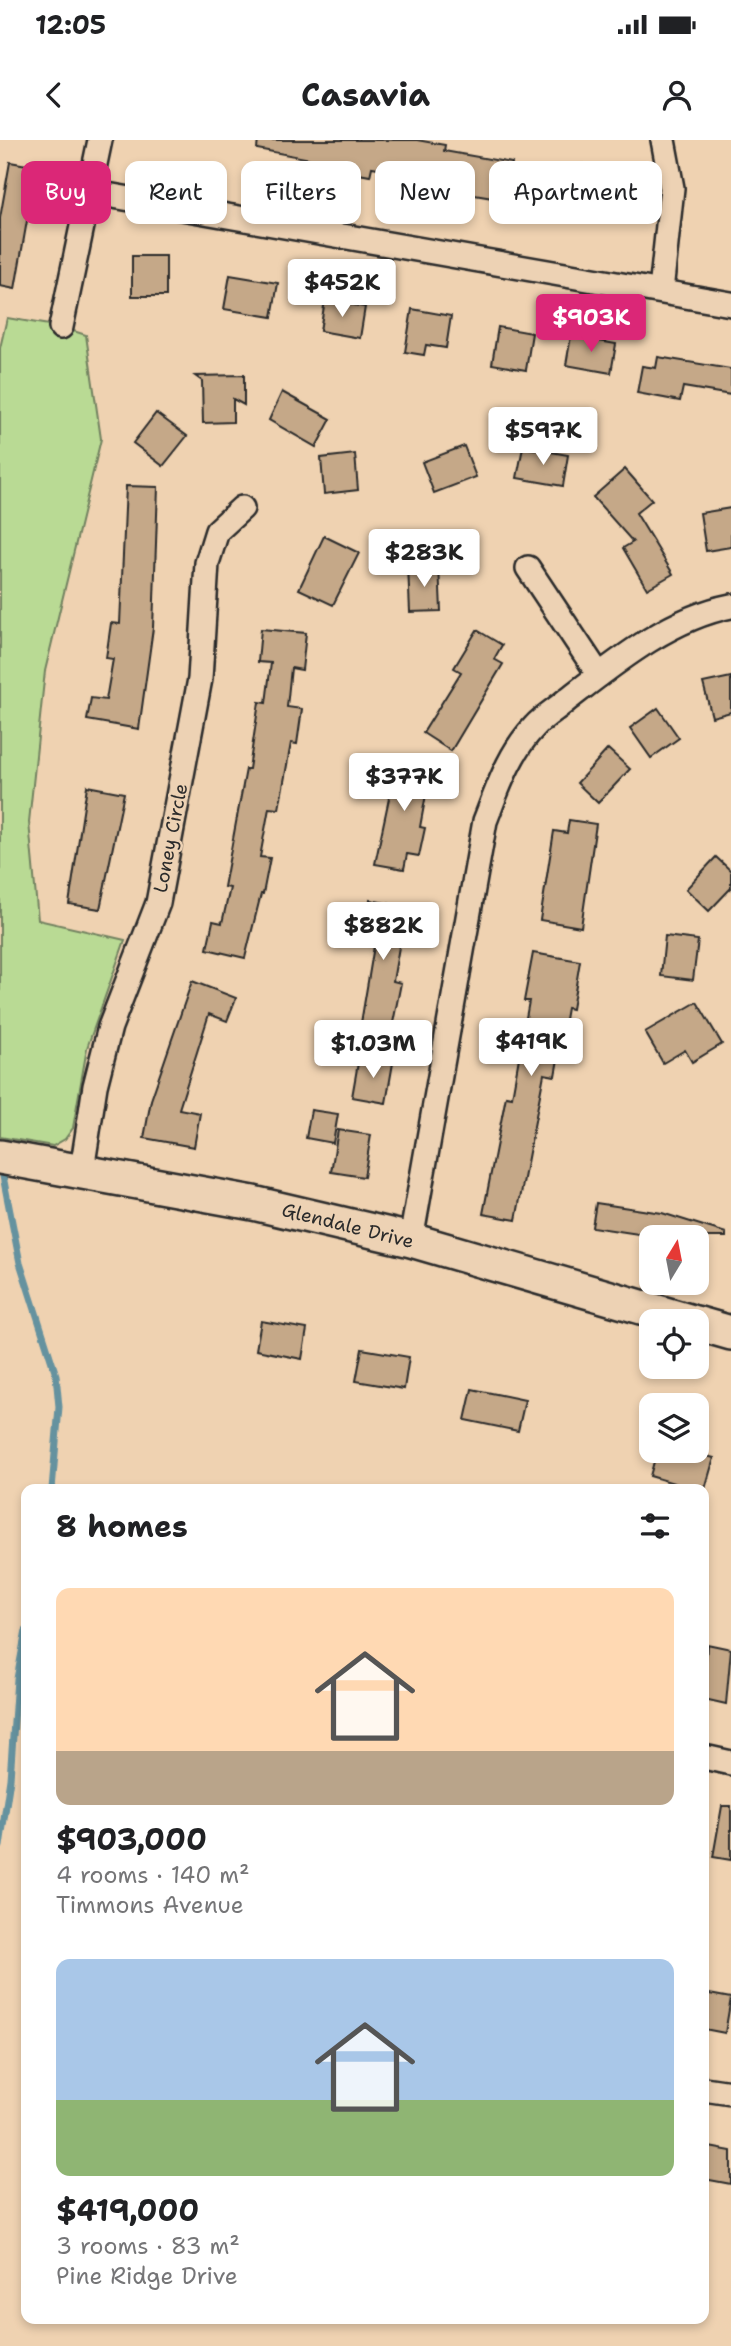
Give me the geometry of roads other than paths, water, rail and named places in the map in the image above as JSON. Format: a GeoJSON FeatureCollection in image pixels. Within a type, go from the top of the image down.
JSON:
{"type":"FeatureCollection","features":[{"type":"Feature","properties":{"kind":"street"},"geometry":{"type":"LineString","coordinates":[[96,161],[100,140]]}},
{"type":"Feature","properties":{"kind":"street"},"geometry":{"type":"LineString","coordinates":[[661,291],[672,188],[663,140]]}},
{"type":"Feature","properties":{"kind":"street"},"geometry":{"type":"LineString","coordinates":[[111,195],[731,304]]}},
{"type":"Feature","properties":{"kind":"street"},"geometry":{"type":"LineString","coordinates":[[61,327],[83,224]]}},
{"type":"Feature","properties":{"kind":"street","name":"Loney Circle"},"geometry":{"type":"LineString","coordinates":[[82,1170],[95,1086],[110,1027],[158,902],[200,679],[207,563],[217,531],[242,508]]}},
{"type":"Feature","properties":{"kind":"street"},"geometry":{"type":"LineString","coordinates":[[528,568],[599,675]]}},
{"type":"Feature","properties":{"kind":"street"},"geometry":{"type":"LineString","coordinates":[[411,1240],[485,821],[508,764],[535,726],[599,675],[667,630],[710,610],[731,606]]}},
{"type":"Feature","properties":{"kind":"street","name":"Glendale Drive"},"geometry":{"type":"LineString","coordinates":[[0,1157],[253,1203],[411,1240],[648,1309]]}},
{"type":"Feature","properties":{"kind":"street"},"geometry":{"type":"LineString","coordinates":[[709,1327],[731,1334]]}},
{"type":"Feature","properties":{"kind":"street"},"geometry":{"type":"LineString","coordinates":[[709,1759],[731,1763]]}},
{"type":"Feature","properties":{"kind":"street"},"geometry":{"type":"LineString","coordinates":[[709,2090],[731,2094]]}},
{"type":"Feature","properties":{"kind":"waterway"},"geometry":{"type":"LineString","coordinates":[[1,1166],[20,1263],[56,1375],[59,1407],[52,1484]]}},
{"type":"Feature","properties":{"kind":"waterway"},"geometry":{"type":"LineString","coordinates":[[0,1846],[10,1779],[21,1658]]}}]}
